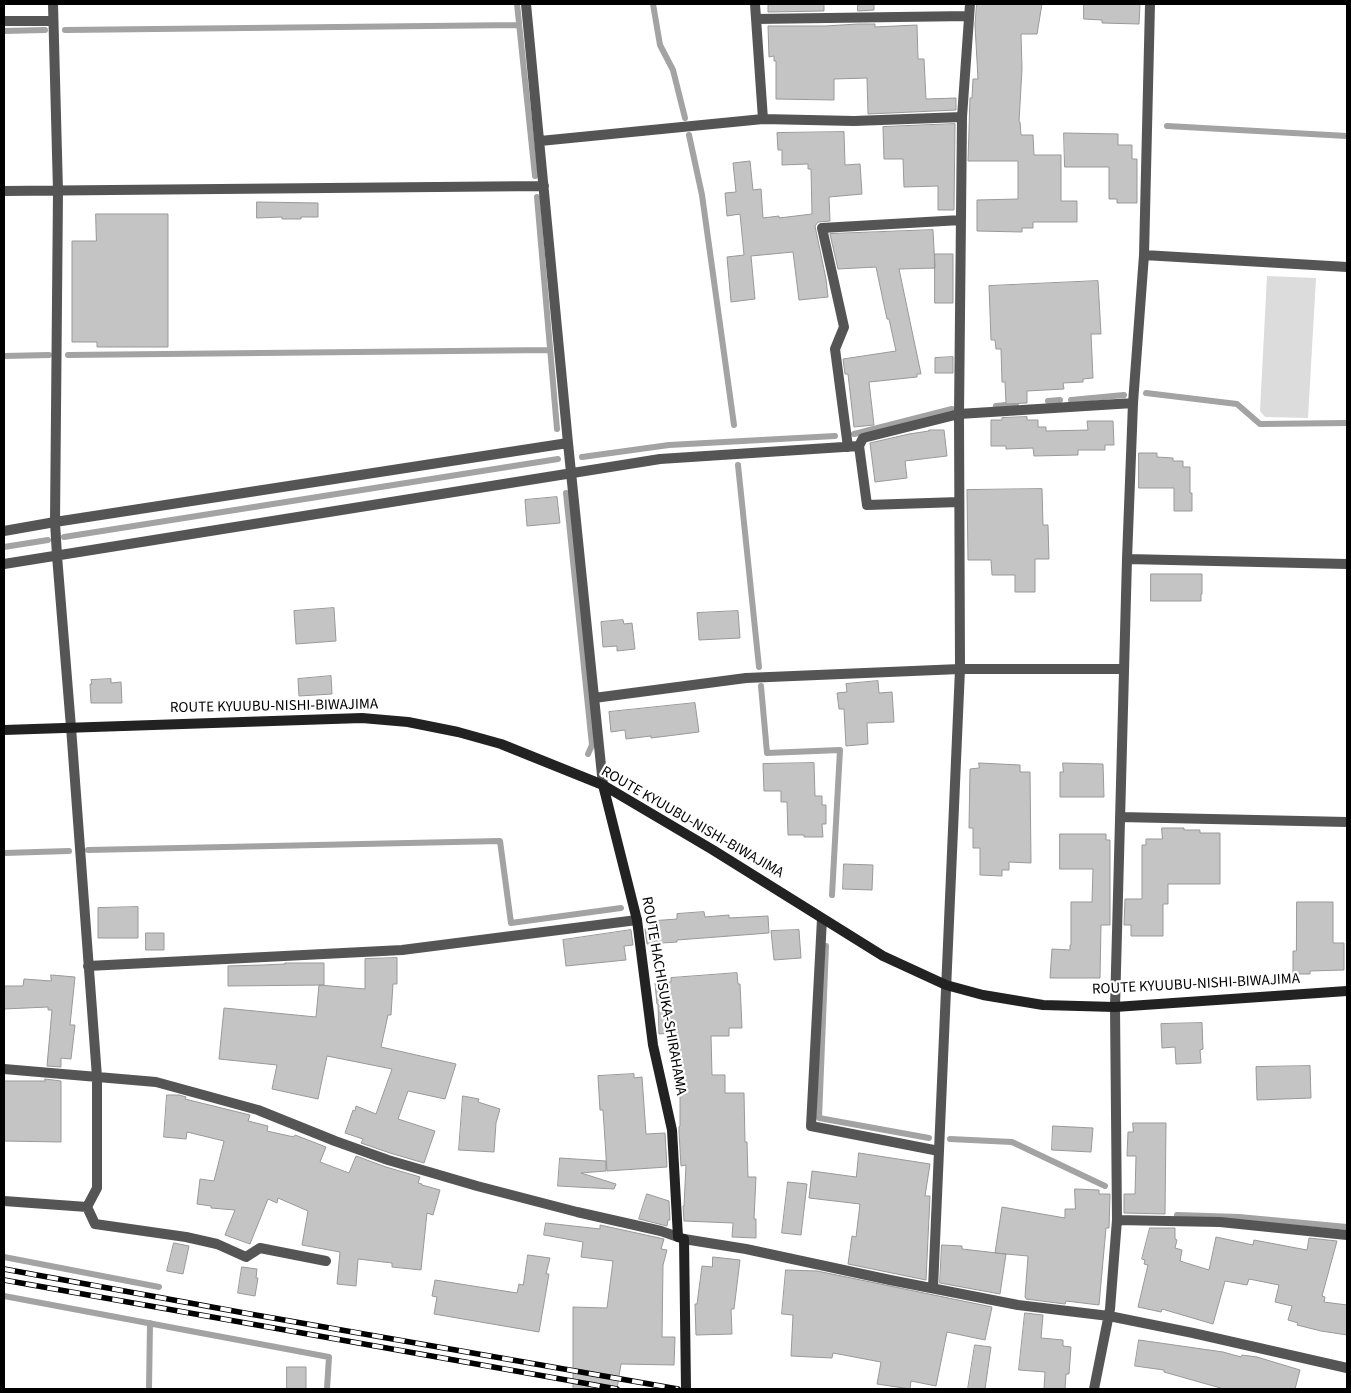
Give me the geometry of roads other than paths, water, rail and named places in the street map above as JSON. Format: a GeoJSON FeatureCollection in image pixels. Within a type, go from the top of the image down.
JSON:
{"type":"FeatureCollection","features":[{"type":"Feature","properties":{"kind":"main road","name":"ROUTE KYUUBU-NISHI-BIWAJIMA"},"geometry":{"type":"LineString","coordinates":[[4,730],[362,718],[408,722],[458,732],[501,744],[603,786],[713,850],[883,956],[946,985],[983,995],[1043,1005],[1115,1007],[1347,991]]}},
{"type":"Feature","properties":{"kind":"main road","name":"ROUTE HACHISUKA-SHIRAHAMA"},"geometry":{"type":"LineString","coordinates":[[603,786],[638,920],[653,1045],[672,1130],[681,1238],[686,1389]]}},
{"type":"Feature","properties":{"kind":"street"},"geometry":{"type":"LineString","coordinates":[[53,4],[58,191],[56,556],[97,1077],[97,1188],[87,1207]]}},
{"type":"Feature","properties":{"kind":"street"},"geometry":{"type":"LineString","coordinates":[[526,4],[603,786]]}},
{"type":"Feature","properties":{"kind":"street"},"geometry":{"type":"LineString","coordinates":[[755,4],[763,119]]}},
{"type":"Feature","properties":{"kind":"street"},"geometry":{"type":"LineString","coordinates":[[933,1288],[960,669],[959,414],[962,117],[970,4]]}},
{"type":"Feature","properties":{"kind":"street"},"geometry":{"type":"LineString","coordinates":[[1094,1389],[1110,1309],[1117,1220],[1115,1007],[1124,668],[1132,403],[1144,255],[1150,4]]}},
{"type":"Feature","properties":{"kind":"street"},"geometry":{"type":"LineString","coordinates":[[756,19],[969,16]]}},
{"type":"Feature","properties":{"kind":"street"},"geometry":{"type":"LineString","coordinates":[[4,21],[53,21]]}},
{"type":"Feature","properties":{"kind":"street"},"geometry":{"type":"LineString","coordinates":[[540,141],[763,119],[854,121],[962,117]]}},
{"type":"Feature","properties":{"kind":"street"},"geometry":{"type":"LineString","coordinates":[[4,191],[544,186]]}},
{"type":"Feature","properties":{"kind":"street"},"geometry":{"type":"LineString","coordinates":[[959,502],[867,505],[835,349],[844,327],[822,228],[961,220]]}},
{"type":"Feature","properties":{"kind":"street"},"geometry":{"type":"LineString","coordinates":[[1144,255],[1347,266]]}},
{"type":"Feature","properties":{"kind":"street"},"geometry":{"type":"LineString","coordinates":[[4,564],[660,459],[854,446],[863,438],[959,414],[1132,403]]}},
{"type":"Feature","properties":{"kind":"street"},"geometry":{"type":"LineString","coordinates":[[4,531],[568,443]]}},
{"type":"Feature","properties":{"kind":"street"},"geometry":{"type":"LineString","coordinates":[[1127,559],[1347,564]]}},
{"type":"Feature","properties":{"kind":"street"},"geometry":{"type":"LineString","coordinates":[[594,698],[746,678],[960,669],[1124,668]]}},
{"type":"Feature","properties":{"kind":"street"},"geometry":{"type":"LineString","coordinates":[[1120,817],[1347,822]]}},
{"type":"Feature","properties":{"kind":"street"},"geometry":{"type":"LineString","coordinates":[[822,919],[811,1126],[939,1151]]}},
{"type":"Feature","properties":{"kind":"street"},"geometry":{"type":"LineString","coordinates":[[88,966],[402,950],[638,920]]}},
{"type":"Feature","properties":{"kind":"street"},"geometry":{"type":"LineString","coordinates":[[4,1069],[156,1082],[249,1108],[335,1142],[388,1160],[478,1186],[577,1212],[661,1231],[681,1238],[746,1249],[1018,1305],[1109,1316],[1347,1368]]}},
{"type":"Feature","properties":{"kind":"street"},"geometry":{"type":"LineString","coordinates":[[4,1200],[87,1207]]}},
{"type":"Feature","properties":{"kind":"street"},"geometry":{"type":"LineString","coordinates":[[87,1207],[95,1224],[186,1237],[217,1244],[246,1257],[260,1248],[326,1261]]}},
{"type":"Feature","properties":{"kind":"street"},"geometry":{"type":"LineString","coordinates":[[1117,1220],[1220,1222],[1347,1235]]}},
{"type":"Feature","properties":{"kind":"waterway"},"geometry":{"type":"LineString","coordinates":[[517,4],[535,176]]}},
{"type":"Feature","properties":{"kind":"waterway"},"geometry":{"type":"LineString","coordinates":[[653,4],[660,45],[673,70],[685,118]]}},
{"type":"Feature","properties":{"kind":"waterway"},"geometry":{"type":"LineString","coordinates":[[65,30],[519,25]]}},
{"type":"Feature","properties":{"kind":"waterway"},"geometry":{"type":"LineString","coordinates":[[4,31],[45,30]]}},
{"type":"Feature","properties":{"kind":"waterway"},"geometry":{"type":"LineString","coordinates":[[1167,126],[1347,136]]}},
{"type":"Feature","properties":{"kind":"waterway"},"geometry":{"type":"LineString","coordinates":[[689,135],[702,195],[734,425]]}},
{"type":"Feature","properties":{"kind":"waterway"},"geometry":{"type":"LineString","coordinates":[[537,197],[557,429]]}},
{"type":"Feature","properties":{"kind":"waterway"},"geometry":{"type":"LineString","coordinates":[[68,355],[550,350]]}},
{"type":"Feature","properties":{"kind":"waterway"},"geometry":{"type":"LineString","coordinates":[[4,356],[49,355]]}},
{"type":"Feature","properties":{"kind":"waterway"},"geometry":{"type":"LineString","coordinates":[[1146,393],[1237,404],[1260,424],[1347,423]]}},
{"type":"Feature","properties":{"kind":"waterway"},"geometry":{"type":"LineString","coordinates":[[1071,400],[1124,395]]}},
{"type":"Feature","properties":{"kind":"waterway"},"geometry":{"type":"LineString","coordinates":[[1048,401],[1060,400]]}},
{"type":"Feature","properties":{"kind":"waterway"},"geometry":{"type":"LineString","coordinates":[[996,406],[1016,404]]}},
{"type":"Feature","properties":{"kind":"waterway"},"geometry":{"type":"LineString","coordinates":[[854,434],[952,409]]}},
{"type":"Feature","properties":{"kind":"waterway"},"geometry":{"type":"LineString","coordinates":[[582,457],[669,445],[835,436]]}},
{"type":"Feature","properties":{"kind":"waterway"},"geometry":{"type":"LineString","coordinates":[[64,537],[558,459]]}},
{"type":"Feature","properties":{"kind":"waterway"},"geometry":{"type":"LineString","coordinates":[[738,465],[759,667]]}},
{"type":"Feature","properties":{"kind":"waterway"},"geometry":{"type":"LineString","coordinates":[[566,493],[592,745],[588,754]]}},
{"type":"Feature","properties":{"kind":"waterway"},"geometry":{"type":"LineString","coordinates":[[4,547],[48,540]]}},
{"type":"Feature","properties":{"kind":"waterway"},"geometry":{"type":"LineString","coordinates":[[761,686],[767,753],[840,750],[832,895]]}},
{"type":"Feature","properties":{"kind":"waterway"},"geometry":{"type":"LineString","coordinates":[[88,850],[500,841],[511,923],[621,908]]}},
{"type":"Feature","properties":{"kind":"waterway"},"geometry":{"type":"LineString","coordinates":[[4,853],[69,851]]}},
{"type":"Feature","properties":{"kind":"waterway"},"geometry":{"type":"LineString","coordinates":[[826,946],[819,1118],[929,1138]]}},
{"type":"Feature","properties":{"kind":"waterway"},"geometry":{"type":"LineString","coordinates":[[950,1139],[1012,1142],[1105,1186]]}},
{"type":"Feature","properties":{"kind":"waterway"},"geometry":{"type":"LineString","coordinates":[[1177,1215],[1239,1217],[1347,1227]]}},
{"type":"Feature","properties":{"kind":"waterway"},"geometry":{"type":"LineString","coordinates":[[4,1257],[159,1287]]}},
{"type":"Feature","properties":{"kind":"waterway"},"geometry":{"type":"LineString","coordinates":[[4,1296],[329,1357],[327,1389]]}},
{"type":"Feature","properties":{"kind":"waterway"},"geometry":{"type":"LineString","coordinates":[[149,1389],[150,1323]]}},
{"type":"Feature","properties":{"kind":"railway"},"geometry":{"type":"LineString","coordinates":[[4,1269],[678,1389]]}},
{"type":"Feature","properties":{"kind":"railway"},"geometry":{"type":"LineString","coordinates":[[4,1280],[617,1389]]}}]}
